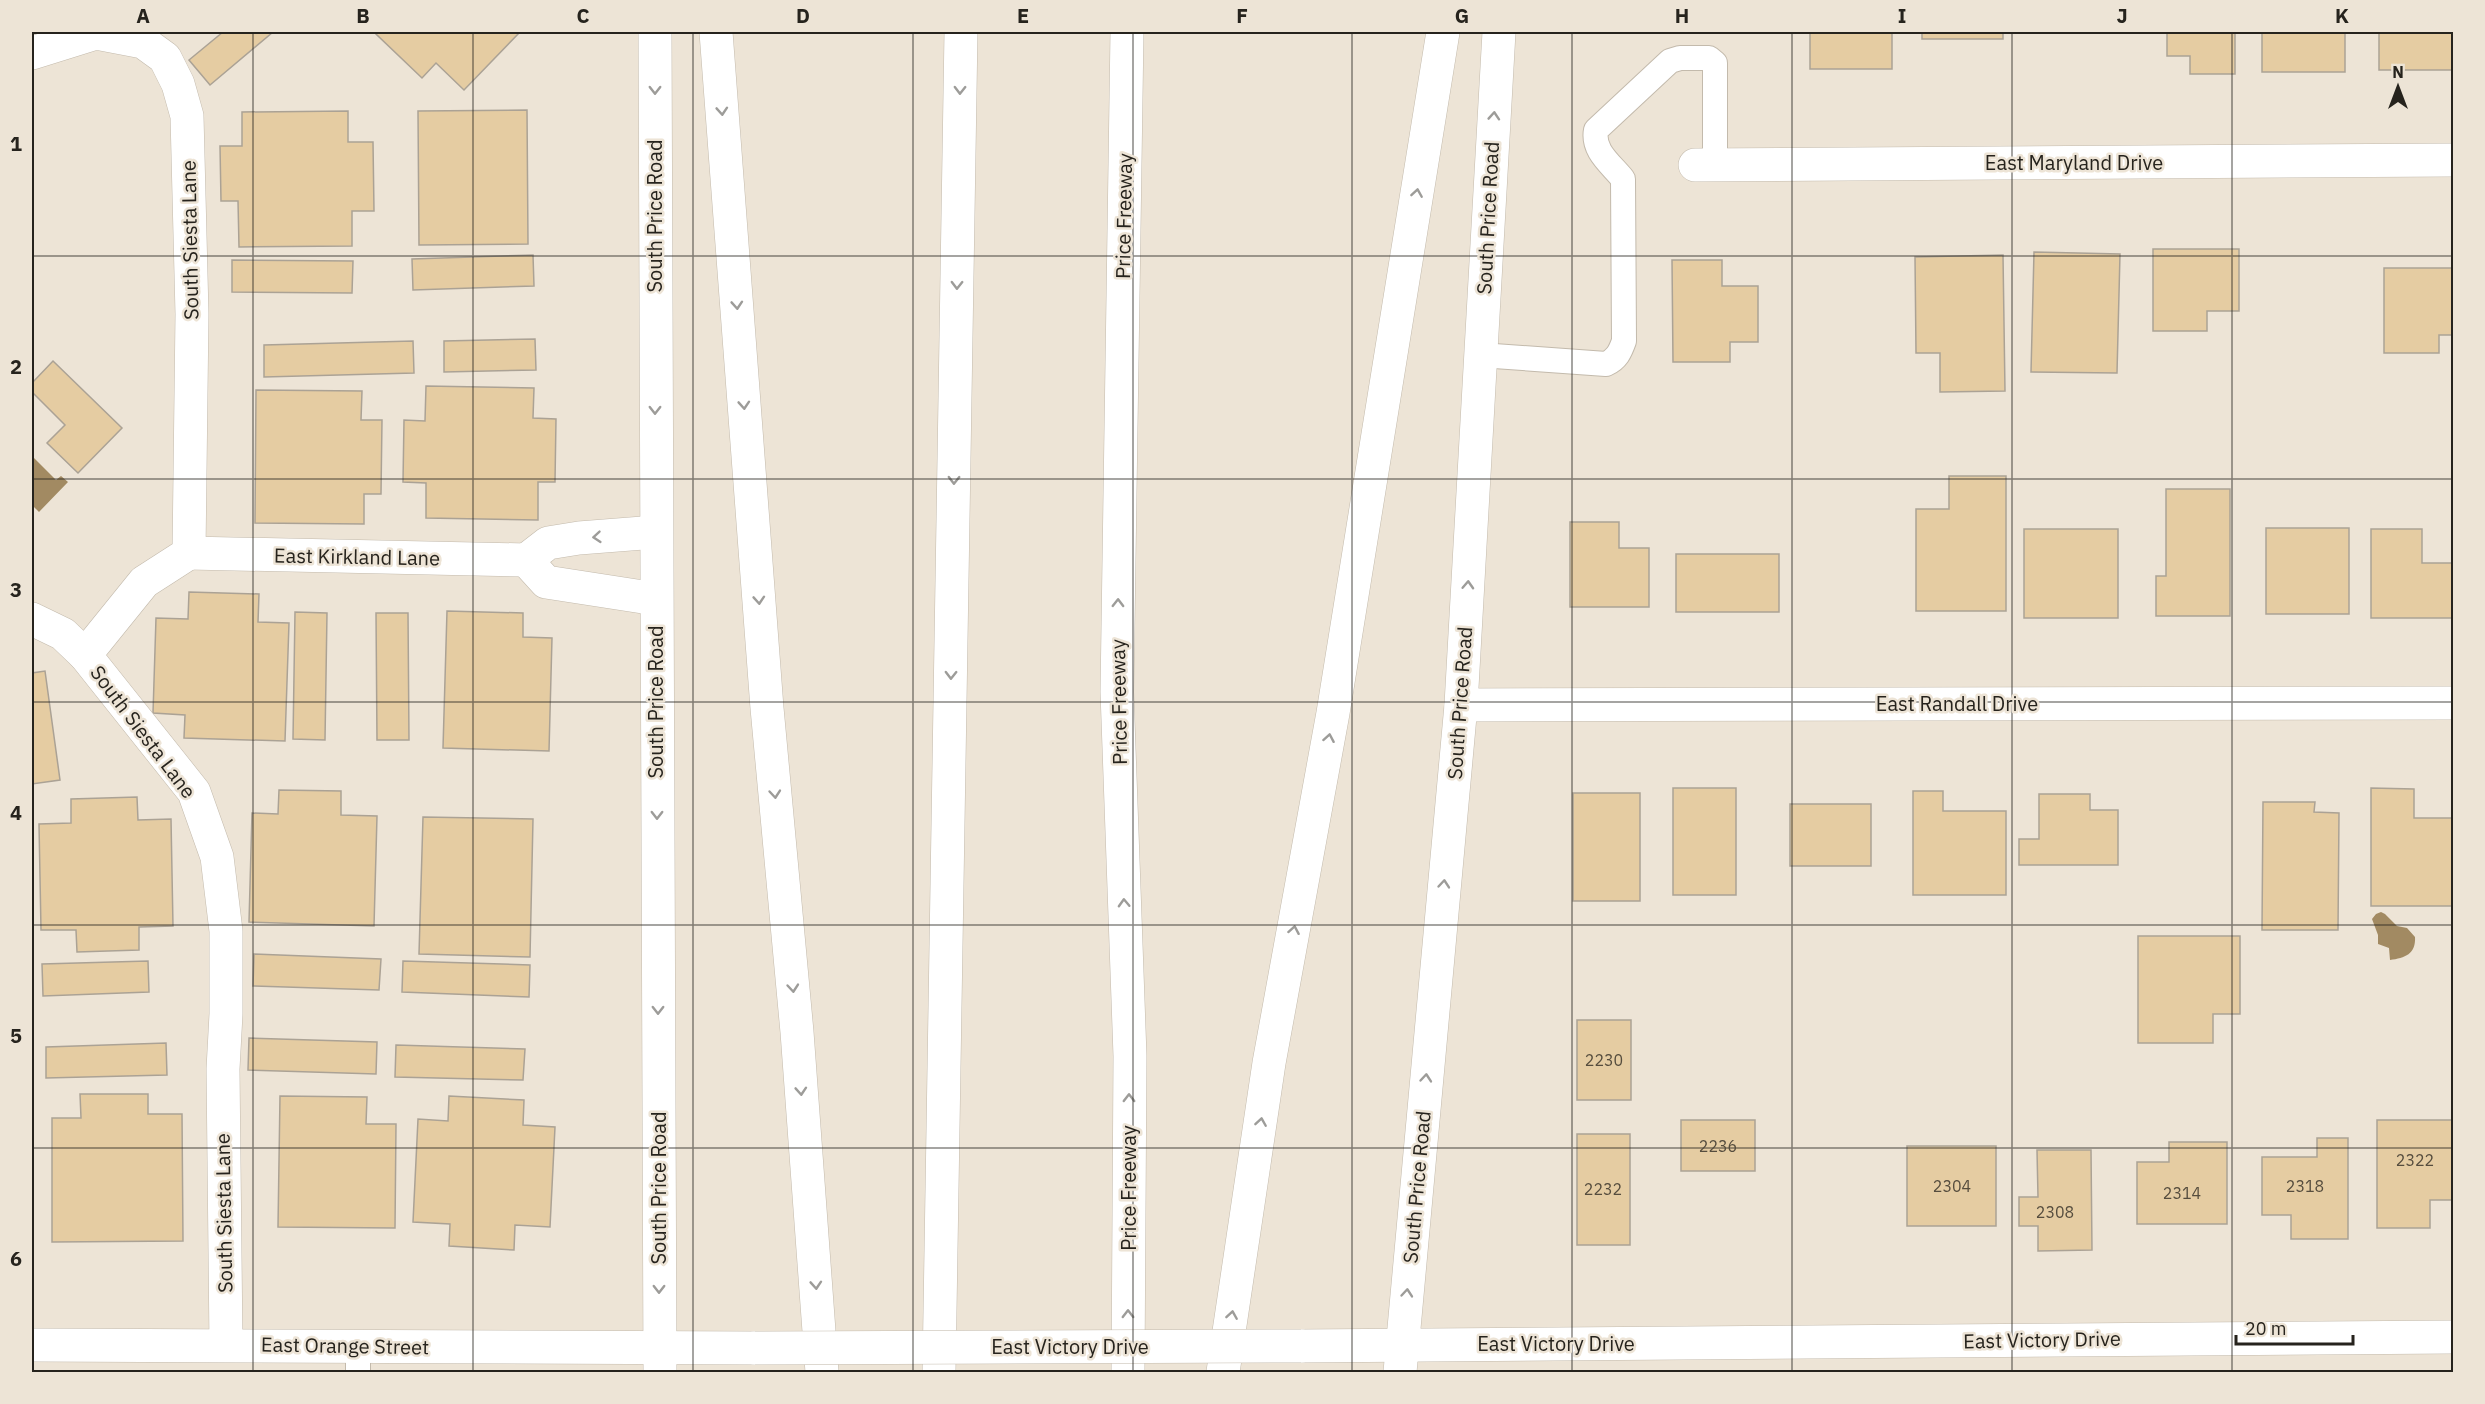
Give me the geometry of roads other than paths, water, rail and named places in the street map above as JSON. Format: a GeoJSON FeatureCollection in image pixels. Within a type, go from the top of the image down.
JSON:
{"type":"FeatureCollection","features":[{"type":"Feature","properties":{"kind":"main road","name":"South Price Road"},"geometry":{"type":"LineString","coordinates":[[655,32],[660,1360]]}},
{"type":"Feature","properties":{"kind":"main road"},"geometry":{"type":"LineString","coordinates":[[716,32],[767,708],[797,1032],[822,1372]]}},
{"type":"Feature","properties":{"kind":"main road"},"geometry":{"type":"LineString","coordinates":[[939,1372],[960,32]]}},
{"type":"Feature","properties":{"kind":"main road","name":"Price Freeway"},"geometry":{"type":"LineString","coordinates":[[1127,32],[1117,692],[1130,1056],[1128,1372]]}},
{"type":"Feature","properties":{"kind":"main road"},"geometry":{"type":"LineString","coordinates":[[1223,1372],[1269,1064],[1335,702],[1443,32]]}},
{"type":"Feature","properties":{"kind":"main road","name":"South Price Road"},"geometry":{"type":"LineString","coordinates":[[1401,1359],[1461,705],[1499,32]]}},
{"type":"Feature","properties":{"kind":"main road","name":"South Siesta Lane"},"geometry":{"type":"LineString","coordinates":[[32,53],[96,33],[143,42],[165,58],[178,84],[187,116],[192,314],[189,553],[144,582],[85,655],[194,792],[217,857],[226,931],[226,1014],[223,1069],[226,1345]]}},
{"type":"Feature","properties":{"kind":"main road","name":"East Maryland Drive"},"geometry":{"type":"LineString","coordinates":[[1705,165],[2454,160]]}},
{"type":"Feature","properties":{"kind":"main road"},"geometry":{"type":"LineString","coordinates":[[656,532],[579,538],[548,543],[526,560],[546,582],[656,599]]}},
{"type":"Feature","properties":{"kind":"main road","name":"East Kirkland Lane"},"geometry":{"type":"LineString","coordinates":[[189,553],[526,560]]}},
{"type":"Feature","properties":{"kind":"main road"},"geometry":{"type":"LineString","coordinates":[[32,619],[63,634],[85,655]]}},
{"type":"Feature","properties":{"kind":"main road","name":"East Randall Drive"},"geometry":{"type":"LineString","coordinates":[[1461,705],[2454,703]]}},
{"type":"Feature","properties":{"kind":"main road","name":"East Victory Drive"},"geometry":{"type":"LineString","coordinates":[[660,1360],[755,1348],[1301,1346],[1401,1359],[2454,1337]]}},
{"type":"Feature","properties":{"kind":"main road","name":"East Orange Street"},"geometry":{"type":"LineString","coordinates":[[32,1345],[93,1359],[226,1345],[358,1359],[660,1360]]}},
{"type":"Feature","properties":{"kind":"lane"},"geometry":{"type":"LineString","coordinates":[[1480,355],[1606,364],[1614,361],[1624,341],[1623,179],[1597,148],[1594,140],[1596,130],[1670,62],[1680,58],[1709,58],[1715,63],[1705,165]]}}]}
